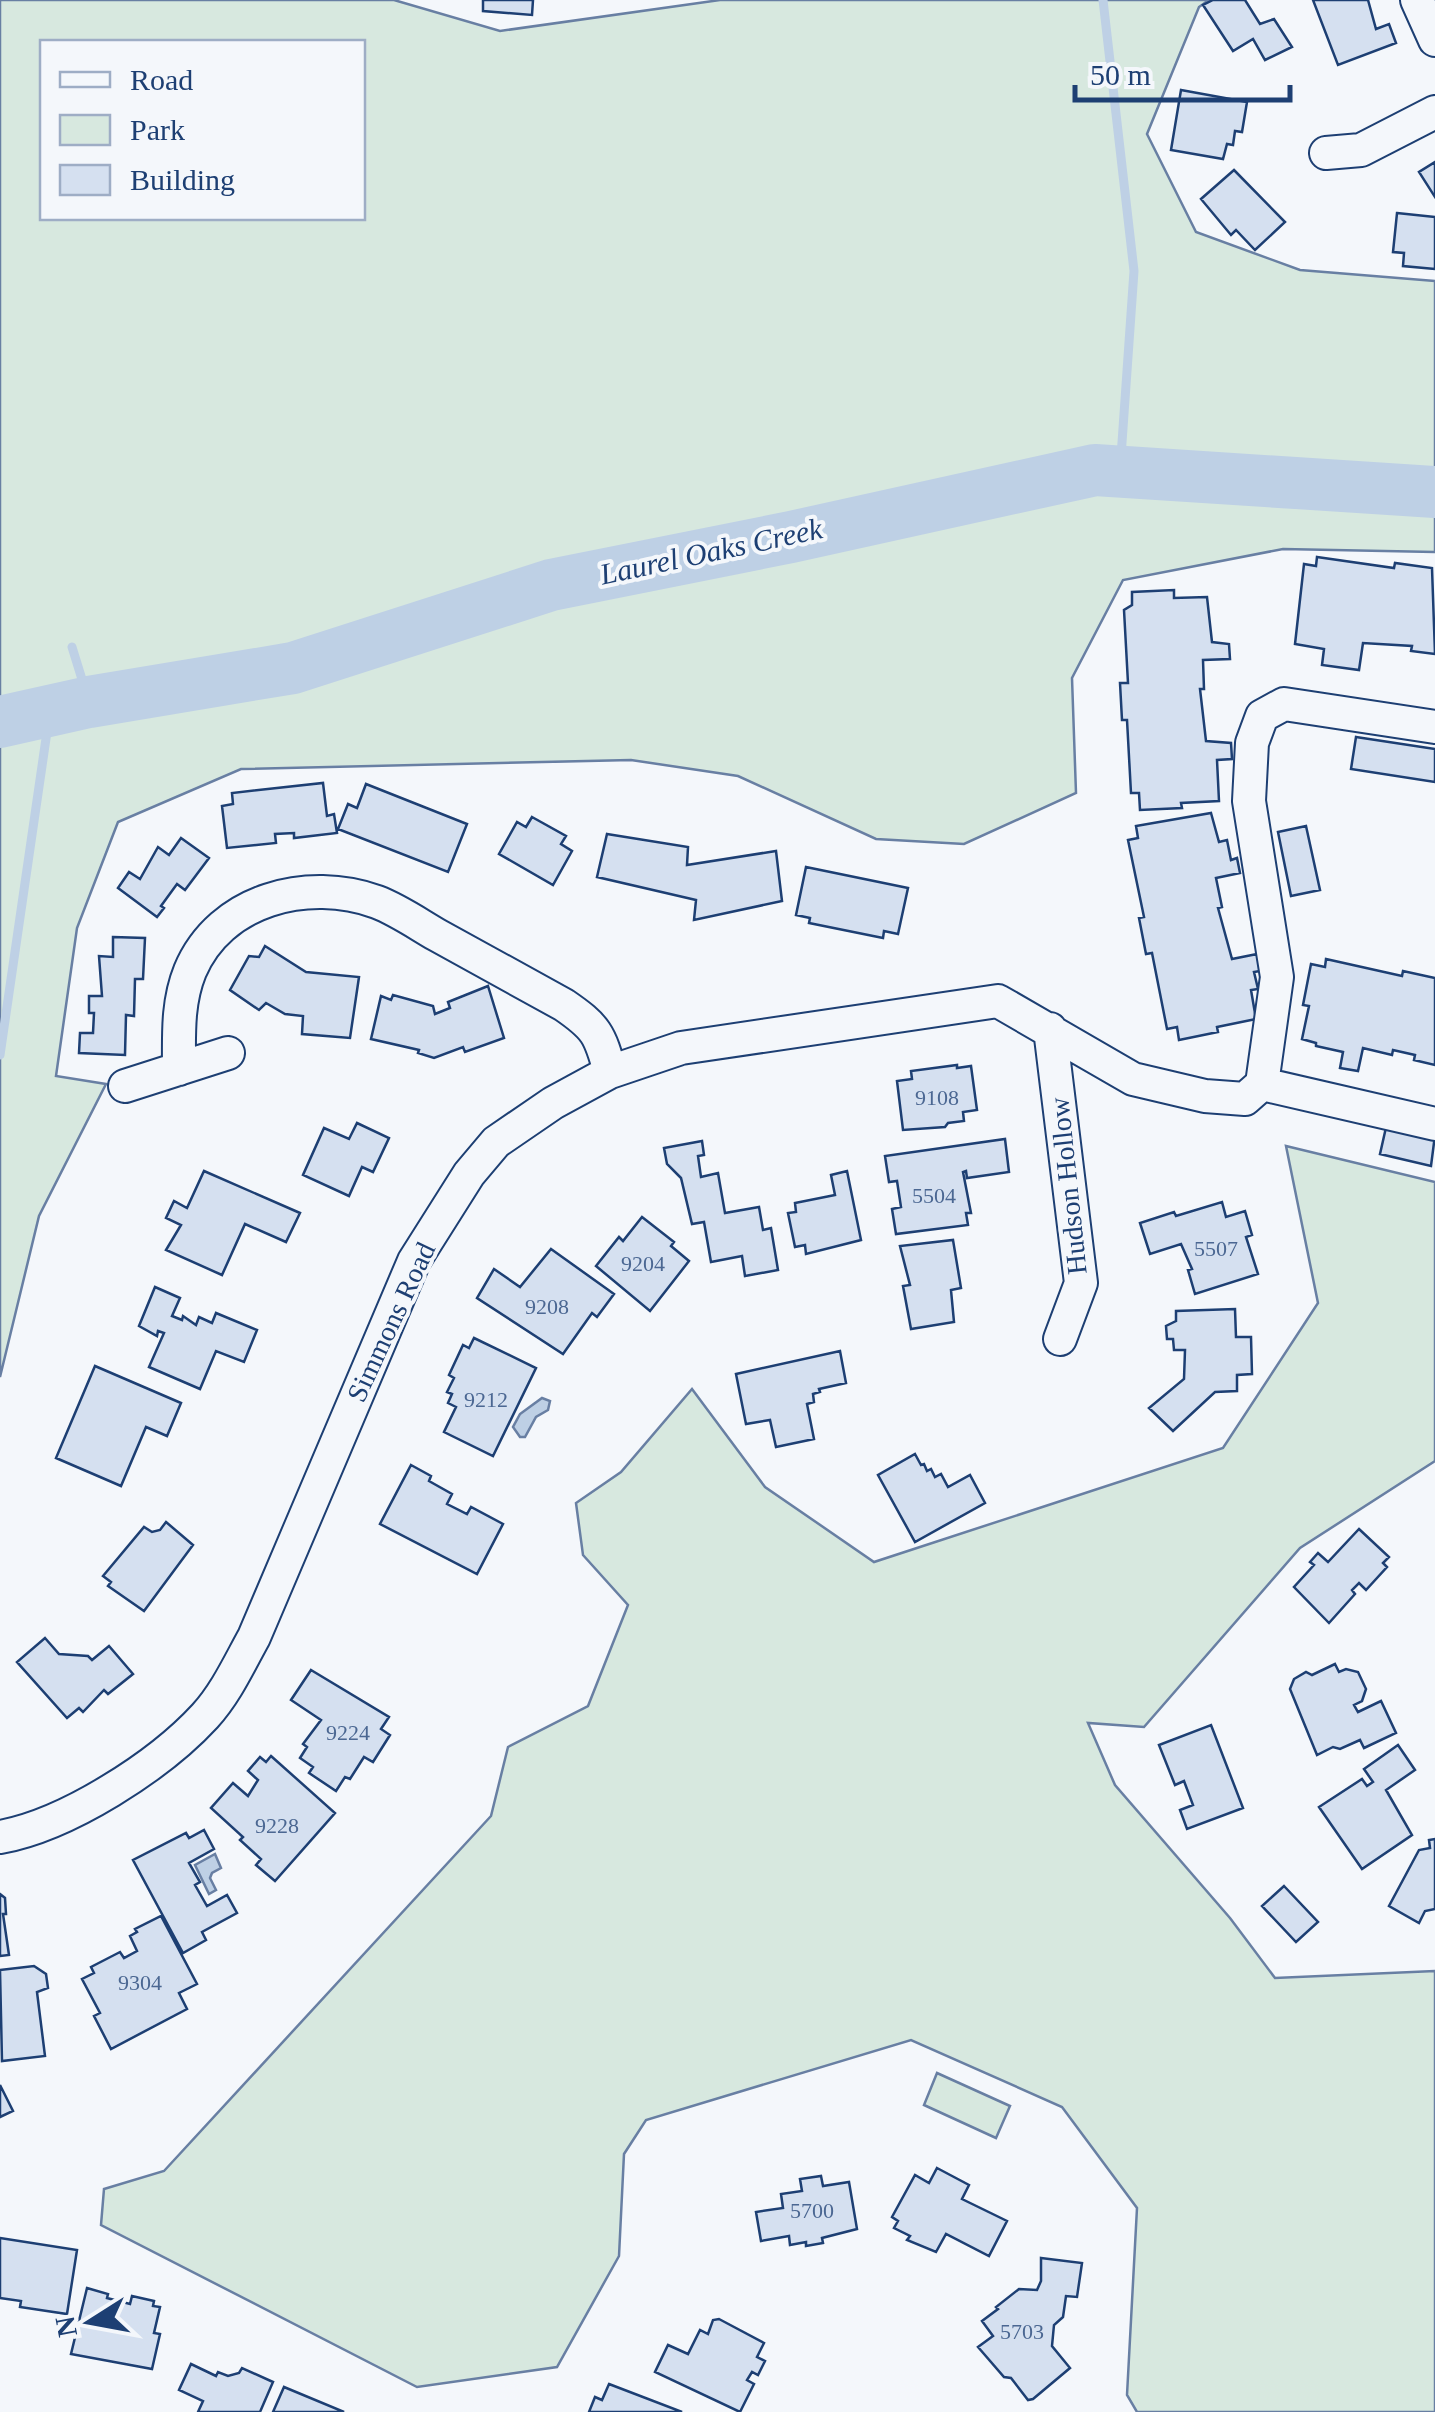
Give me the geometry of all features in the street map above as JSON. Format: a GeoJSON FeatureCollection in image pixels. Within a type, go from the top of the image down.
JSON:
{"type":"FeatureCollection","features":[{"type":"Feature","properties":{"kind":"street"},"geometry":{"type":"LineString","coordinates":[[1417,0],[1435,40]]}},
{"type":"Feature","properties":{"kind":"street"},"geometry":{"type":"LineString","coordinates":[[1326,153],[1361,150],[1435,112]]}},
{"type":"Feature","properties":{"kind":"street"},"geometry":{"type":"LineString","coordinates":[[1435,727],[1284,704],[1262,716],[1252,743],[1249,801],[1277,977],[1262,1084],[1435,1124]]}},
{"type":"Feature","properties":{"kind":"street"},"geometry":{"type":"LineString","coordinates":[[179,1069],[179,1010],[190,971],[208,940],[239,912],[274,896],[333,891],[378,902],[564,1004],[591,1024],[603,1046],[610,1072]]}},
{"type":"Feature","properties":{"kind":"street","name":"Simmons Road"},"geometry":{"type":"LineString","coordinates":[[0,1837],[30,1832],[72,1812],[168,1749],[206,1716],[254,1637],[414,1261],[469,1174],[496,1142],[552,1103],[610,1072],[681,1048],[998,1002],[1133,1080],[1205,1096],[1246,1099],[1262,1084]]}},
{"type":"Feature","properties":{"kind":"street","name":"Hudson Hollow"},"geometry":{"type":"LineString","coordinates":[[1050,1029],[1081,1283],[1060,1339]]}},
{"type":"Feature","properties":{"kind":"street"},"geometry":{"type":"LineString","coordinates":[[126,1086],[228,1053]]}},
{"type":"Feature","properties":{"kind":"green space"},"geometry":{"type":"Polygon","coordinates":[[[0,0],[394,0],[500,31],[720,0],[1209,0],[1199,7],[1147,134],[1196,232],[1300,270],[1435,281],[1435,552],[1283,549],[1123,580],[1072,678],[1076,793],[964,844],[876,839],[738,776],[631,760],[241,769],[118,822],[77,928],[56,1076],[106,1084],[39,1216],[0,1377],[0,0]]]}},
{"type":"Feature","properties":{"kind":"green space"},"geometry":{"type":"Polygon","coordinates":[[[1286,1146],[1435,1182],[1435,1461],[1300,1548],[1144,1727],[1088,1723],[1115,1785],[1230,1918],[1275,1978],[1435,1971],[1435,2412],[1137,2412],[1127,2395],[1137,2208],[1062,2107],[911,2040],[646,2120],[624,2154],[619,2256],[557,2367],[417,2387],[101,2225],[104,2189],[164,2171],[491,1816],[508,1747],[588,1706],[628,1605],[583,1555],[576,1503],[621,1472],[692,1389],[765,1487],[874,1562],[1223,1448],[1318,1303],[1286,1146]]]}},
{"type":"Feature","properties":{"kind":"green space"},"geometry":{"type":"Polygon","coordinates":[[[937,2073],[1010,2106],[996,2138],[924,2105],[937,2073]]]}},
{"type":"Feature","properties":{"kind":"water"},"geometry":{"type":"Polygon","coordinates":[[[542,1398],[550,1401],[548,1410],[536,1417],[525,1437],[520,1437],[513,1427],[520,1414],[542,1398]]]}},
{"type":"Feature","properties":{"kind":"water"},"geometry":{"type":"Polygon","coordinates":[[[215,1854],[221,1868],[212,1873],[210,1878],[216,1890],[209,1894],[195,1865],[215,1854]]]}},
{"type":"Feature","properties":{"kind":"building"},"geometry":{"type":"Polygon","coordinates":[[[483,0],[533,0],[532,15],[483,11],[483,0]]]}},
{"type":"Feature","properties":{"kind":"building"},"geometry":{"type":"Polygon","coordinates":[[[1213,0],[1245,0],[1260,24],[1274,19],[1292,47],[1265,60],[1253,39],[1233,51],[1203,5],[1213,0]]]}},
{"type":"Feature","properties":{"kind":"building"},"geometry":{"type":"Polygon","coordinates":[[[1313,0],[1368,0],[1376,29],[1389,24],[1396,43],[1338,65],[1313,0]]]}},
{"type":"Feature","properties":{"kind":"building"},"geometry":{"type":"Polygon","coordinates":[[[1181,90],[1247,102],[1242,132],[1235,131],[1233,145],[1227,144],[1223,159],[1171,150],[1181,90]]]}},
{"type":"Feature","properties":{"kind":"building"},"geometry":{"type":"Polygon","coordinates":[[[1435,162],[1435,197],[1419,172],[1435,162]]]}},
{"type":"Feature","properties":{"kind":"building"},"geometry":{"type":"Polygon","coordinates":[[[1234,170],[1285,222],[1255,250],[1236,230],[1231,235],[1201,199],[1234,170]]]}},
{"type":"Feature","properties":{"kind":"building"},"geometry":{"type":"Polygon","coordinates":[[[1397,213],[1435,217],[1435,269],[1403,266],[1404,253],[1393,252],[1397,213]]]}},
{"type":"Feature","properties":{"kind":"building"},"geometry":{"type":"Polygon","coordinates":[[[1317,557],[1394,568],[1395,563],[1432,568],[1435,654],[1411,651],[1412,646],[1363,643],[1359,670],[1322,665],[1324,649],[1295,644],[1304,564],[1316,566],[1317,557]]]}},
{"type":"Feature","properties":{"kind":"building"},"geometry":{"type":"Polygon","coordinates":[[[1174,590],[1174,598],[1207,597],[1212,642],[1229,644],[1230,659],[1203,660],[1204,689],[1200,689],[1206,741],[1231,743],[1232,759],[1217,760],[1219,801],[1140,810],[1139,793],[1131,793],[1127,720],[1122,720],[1120,683],[1128,683],[1124,610],[1132,605],[1132,592],[1174,590]]]}},
{"type":"Feature","properties":{"kind":"building"},"geometry":{"type":"Polygon","coordinates":[[[1356,737],[1435,749],[1435,782],[1351,769],[1356,737]]]}},
{"type":"Feature","properties":{"kind":"building"},"geometry":{"type":"Polygon","coordinates":[[[323,783],[327,816],[334,814],[337,833],[294,838],[294,833],[275,834],[276,843],[227,848],[222,806],[233,804],[232,793],[323,783]]]}},
{"type":"Feature","properties":{"kind":"building"},"geometry":{"type":"Polygon","coordinates":[[[366,784],[467,824],[448,872],[338,829],[348,804],[357,808],[366,784]]]}},
{"type":"Feature","properties":{"kind":"building"},"geometry":{"type":"Polygon","coordinates":[[[1211,813],[1219,842],[1227,840],[1231,860],[1237,858],[1240,873],[1216,878],[1222,907],[1218,908],[1232,959],[1257,954],[1260,971],[1254,972],[1258,989],[1251,990],[1256,1019],[1179,1040],[1177,1027],[1167,1029],[1152,953],[1146,954],[1139,918],[1144,917],[1128,840],[1138,838],[1136,826],[1211,813]]]}},
{"type":"Feature","properties":{"kind":"building"},"geometry":{"type":"Polygon","coordinates":[[[532,817],[566,836],[561,844],[572,851],[553,885],[499,854],[517,822],[526,827],[532,817]]]}},
{"type":"Feature","properties":{"kind":"building"},"geometry":{"type":"Polygon","coordinates":[[[1306,826],[1320,890],[1291,896],[1278,832],[1306,826]]]}},
{"type":"Feature","properties":{"kind":"building"},"geometry":{"type":"Polygon","coordinates":[[[607,834],[688,847],[687,865],[776,851],[782,901],[694,920],[696,900],[597,877],[607,834]]]}},
{"type":"Feature","properties":{"kind":"building"},"geometry":{"type":"Polygon","coordinates":[[[181,838],[209,858],[185,890],[177,884],[157,917],[118,888],[129,872],[140,879],[158,847],[169,855],[181,838]]]}},
{"type":"Feature","properties":{"kind":"building"},"geometry":{"type":"Polygon","coordinates":[[[806,867],[908,888],[898,934],[884,931],[883,938],[809,923],[810,918],[796,915],[806,867]]]}},
{"type":"Feature","properties":{"kind":"building"},"geometry":{"type":"Polygon","coordinates":[[[113,937],[145,938],[143,979],[135,979],[134,1016],[126,1015],[125,1055],[79,1053],[80,1033],[93,1033],[94,1013],[89,1013],[89,996],[102,996],[99,956],[113,957],[113,937]]]}},
{"type":"Feature","properties":{"kind":"building"},"geometry":{"type":"Polygon","coordinates":[[[265,946],[306,972],[359,977],[350,1038],[302,1034],[303,1016],[285,1014],[266,1003],[259,1010],[230,990],[249,956],[259,957],[265,946]]]}},
{"type":"Feature","properties":{"kind":"building"},"geometry":{"type":"Polygon","coordinates":[[[1326,959],[1402,976],[1403,971],[1435,978],[1435,1065],[1414,1060],[1415,1055],[1393,1050],[1392,1055],[1363,1048],[1358,1071],[1340,1068],[1343,1052],[1302,1039],[1309,1006],[1303,1005],[1311,964],[1325,967],[1326,959]]]}},
{"type":"Feature","properties":{"kind":"building"},"geometry":{"type":"Polygon","coordinates":[[[488,986],[504,1038],[434,1058],[418,1053],[419,1050],[371,1039],[381,996],[391,1000],[393,995],[433,1006],[435,1014],[450,1008],[448,1002],[488,986]]]}},
{"type":"Feature","properties":{"kind":"building"},"geometry":{"type":"Polygon","coordinates":[[[971,1066],[977,1110],[963,1112],[964,1121],[945,1127],[903,1130],[897,1081],[912,1079],[911,1071],[971,1066]]]}},
{"type":"Feature","properties":{"kind":"building"},"geometry":{"type":"Polygon","coordinates":[[[357,1123],[389,1138],[373,1172],[362,1167],[349,1196],[303,1175],[324,1128],[349,1139],[357,1123]]]}},
{"type":"Feature","properties":{"kind":"building"},"geometry":{"type":"Polygon","coordinates":[[[1387,1123],[1435,1135],[1431,1166],[1380,1154],[1387,1123]]]}},
{"type":"Feature","properties":{"kind":"building"},"geometry":{"type":"Polygon","coordinates":[[[1005,1139],[1009,1172],[967,1178],[966,1171],[963,1172],[971,1213],[966,1213],[968,1225],[896,1234],[892,1209],[901,1207],[897,1181],[889,1182],[885,1156],[1005,1139]]]}},
{"type":"Feature","properties":{"kind":"building"},"geometry":{"type":"Polygon","coordinates":[[[702,1141],[704,1155],[698,1156],[701,1177],[718,1173],[725,1213],[759,1207],[763,1230],[771,1228],[778,1270],[745,1276],[742,1256],[711,1262],[704,1222],[692,1224],[681,1178],[667,1164],[664,1148],[702,1141]]]}},
{"type":"Feature","properties":{"kind":"building"},"geometry":{"type":"Polygon","coordinates":[[[204,1171],[300,1213],[286,1242],[245,1224],[222,1275],[166,1250],[181,1225],[166,1218],[174,1201],[187,1208],[204,1171]]]}},
{"type":"Feature","properties":{"kind":"building"},"geometry":{"type":"Polygon","coordinates":[[[847,1171],[861,1240],[806,1254],[805,1245],[795,1247],[788,1213],[796,1212],[795,1203],[835,1195],[831,1175],[847,1171]]]}},
{"type":"Feature","properties":{"kind":"building"},"geometry":{"type":"Polygon","coordinates":[[[1222,1202],[1226,1217],[1245,1211],[1252,1235],[1246,1237],[1258,1274],[1195,1294],[1188,1270],[1192,1269],[1181,1244],[1150,1254],[1140,1223],[1222,1202]]]}},
{"type":"Feature","properties":{"kind":"building"},"geometry":{"type":"Polygon","coordinates":[[[642,1217],[674,1242],[671,1246],[689,1261],[650,1311],[596,1266],[619,1237],[623,1241],[642,1217]]]}},
{"type":"Feature","properties":{"kind":"building"},"geometry":{"type":"Polygon","coordinates":[[[953,1240],[961,1288],[951,1290],[954,1322],[911,1329],[903,1286],[910,1285],[900,1246],[953,1240]]]}},
{"type":"Feature","properties":{"kind":"building"},"geometry":{"type":"Polygon","coordinates":[[[551,1249],[614,1294],[597,1317],[592,1313],[563,1354],[477,1298],[494,1269],[520,1287],[551,1249]]]}},
{"type":"Feature","properties":{"kind":"building"},"geometry":{"type":"Polygon","coordinates":[[[155,1287],[180,1298],[172,1316],[182,1320],[183,1316],[196,1325],[199,1317],[212,1323],[216,1313],[257,1330],[244,1362],[216,1351],[200,1389],[149,1367],[164,1333],[158,1331],[157,1336],[139,1326],[155,1287]]]}},
{"type":"Feature","properties":{"kind":"building"},"geometry":{"type":"Polygon","coordinates":[[[1235,1309],[1236,1337],[1251,1337],[1252,1374],[1237,1375],[1237,1391],[1215,1392],[1173,1431],[1149,1408],[1184,1379],[1185,1350],[1174,1350],[1173,1339],[1167,1339],[1166,1326],[1176,1321],[1176,1311],[1235,1309]]]}},
{"type":"Feature","properties":{"kind":"building"},"geometry":{"type":"Polygon","coordinates":[[[474,1338],[536,1368],[493,1456],[444,1432],[456,1407],[448,1403],[452,1394],[447,1392],[454,1378],[449,1375],[463,1345],[469,1348],[474,1338]]]}},
{"type":"Feature","properties":{"kind":"building"},"geometry":{"type":"Polygon","coordinates":[[[840,1351],[846,1383],[819,1389],[813,1394],[814,1402],[807,1404],[814,1439],[776,1447],[770,1420],[746,1424],[736,1374],[840,1351]]]}},
{"type":"Feature","properties":{"kind":"building"},"geometry":{"type":"Polygon","coordinates":[[[95,1366],[181,1403],[167,1436],[146,1427],[121,1486],[56,1458],[95,1366]]]}},
{"type":"Feature","properties":{"kind":"building"},"geometry":{"type":"Polygon","coordinates":[[[915,1454],[927,1471],[931,1469],[935,1477],[941,1474],[948,1487],[970,1475],[985,1503],[915,1542],[878,1475],[915,1454]]]}},
{"type":"Feature","properties":{"kind":"building"},"geometry":{"type":"Polygon","coordinates":[[[411,1465],[452,1494],[447,1504],[467,1514],[471,1507],[503,1524],[477,1574],[380,1524],[411,1465]]]}},
{"type":"Feature","properties":{"kind":"building"},"geometry":{"type":"Polygon","coordinates":[[[166,1522],[193,1545],[144,1611],[108,1586],[111,1582],[103,1576],[144,1527],[152,1532],[160,1530],[166,1522]]]}},
{"type":"Feature","properties":{"kind":"building"},"geometry":{"type":"Polygon","coordinates":[[[1359,1529],[1389,1557],[1383,1563],[1387,1567],[1366,1590],[1359,1583],[1352,1590],[1355,1594],[1329,1623],[1294,1587],[1314,1565],[1310,1562],[1318,1553],[1328,1562],[1359,1529]]]}},
{"type":"Feature","properties":{"kind":"building"},"geometry":{"type":"Polygon","coordinates":[[[45,1638],[59,1654],[88,1656],[92,1660],[109,1646],[133,1674],[108,1694],[104,1690],[83,1712],[79,1708],[67,1718],[17,1662],[45,1638]]]}},
{"type":"Feature","properties":{"kind":"building"},"geometry":{"type":"Polygon","coordinates":[[[1335,1664],[1339,1672],[1358,1672],[1366,1689],[1362,1701],[1354,1705],[1358,1712],[1381,1701],[1396,1733],[1364,1748],[1360,1740],[1317,1755],[1290,1689],[1294,1679],[1306,1672],[1312,1675],[1335,1664]]]}},
{"type":"Feature","properties":{"kind":"building"},"geometry":{"type":"Polygon","coordinates":[[[311,1670],[389,1717],[381,1729],[390,1735],[373,1762],[364,1757],[350,1779],[345,1777],[336,1791],[309,1773],[313,1767],[300,1758],[307,1747],[303,1744],[321,1720],[291,1700],[311,1670]]]}},
{"type":"Feature","properties":{"kind":"building"},"geometry":{"type":"Polygon","coordinates":[[[1211,1725],[1243,1808],[1187,1829],[1180,1810],[1193,1805],[1184,1781],[1175,1785],[1159,1745],[1211,1725]]]}},
{"type":"Feature","properties":{"kind":"building"},"geometry":{"type":"Polygon","coordinates":[[[1398,1745],[1415,1770],[1386,1790],[1412,1835],[1362,1869],[1319,1807],[1362,1779],[1367,1786],[1373,1782],[1364,1769],[1398,1745]]]}},
{"type":"Feature","properties":{"kind":"building"},"geometry":{"type":"Polygon","coordinates":[[[271,1756],[335,1813],[275,1881],[256,1865],[261,1859],[240,1840],[243,1837],[211,1808],[233,1783],[248,1796],[258,1780],[248,1771],[260,1757],[266,1762],[271,1756]]]}},
{"type":"Feature","properties":{"kind":"building"},"geometry":{"type":"Polygon","coordinates":[[[204,1830],[214,1849],[189,1863],[200,1882],[195,1885],[207,1906],[227,1895],[237,1913],[202,1932],[206,1940],[183,1953],[133,1860],[186,1833],[189,1838],[204,1830]]]}},
{"type":"Feature","properties":{"kind":"building"},"geometry":{"type":"Polygon","coordinates":[[[1435,1839],[1435,1909],[1425,1911],[1419,1923],[1389,1906],[1419,1850],[1430,1848],[1429,1840],[1435,1839]]]}},
{"type":"Feature","properties":{"kind":"building"},"geometry":{"type":"Polygon","coordinates":[[[1284,1886],[1318,1922],[1296,1942],[1262,1906],[1284,1886]]]}},
{"type":"Feature","properties":{"kind":"building"},"geometry":{"type":"Polygon","coordinates":[[[0,1894],[5,1898],[3,1914],[9,1955],[0,1956],[0,1894]]]}},
{"type":"Feature","properties":{"kind":"building"},"geometry":{"type":"Polygon","coordinates":[[[161,1916],[197,1984],[179,1993],[187,2009],[111,2049],[94,2016],[100,2013],[82,1979],[94,1973],[91,1967],[120,1952],[124,1958],[137,1951],[130,1936],[137,1932],[135,1929],[161,1916]]]}},
{"type":"Feature","properties":{"kind":"building"},"geometry":{"type":"Polygon","coordinates":[[[34,1966],[46,1974],[48,1988],[37,1992],[45,2056],[2,2061],[0,1970],[34,1966]]]}},
{"type":"Feature","properties":{"kind":"building"},"geometry":{"type":"Polygon","coordinates":[[[0,2085],[13,2111],[0,2117],[0,2085]]]}},
{"type":"Feature","properties":{"kind":"building"},"geometry":{"type":"Polygon","coordinates":[[[937,2168],[969,2185],[962,2199],[1007,2221],[989,2256],[946,2234],[936,2252],[907,2240],[910,2236],[894,2228],[898,2221],[892,2217],[915,2175],[929,2183],[937,2168]]]}},
{"type":"Feature","properties":{"kind":"building"},"geometry":{"type":"Polygon","coordinates":[[[821,2176],[823,2186],[849,2182],[857,2229],[806,2246],[806,2242],[790,2245],[789,2236],[761,2241],[756,2212],[783,2208],[781,2194],[802,2191],[800,2179],[821,2176]]]}},
{"type":"Feature","properties":{"kind":"building"},"geometry":{"type":"Polygon","coordinates":[[[0,2238],[77,2250],[67,2314],[20,2307],[21,2301],[0,2298],[0,2238]]]}},
{"type":"Feature","properties":{"kind":"building"},"geometry":{"type":"Polygon","coordinates":[[[1041,2258],[1082,2263],[1077,2297],[1066,2296],[1063,2317],[1054,2325],[1052,2346],[1070,2368],[1028,2400],[978,2347],[993,2336],[982,2321],[996,2307],[1019,2289],[1037,2290],[1041,2258]]]}},
{"type":"Feature","properties":{"kind":"building"},"geometry":{"type":"Polygon","coordinates":[[[87,2288],[130,2304],[132,2296],[154,2301],[153,2306],[160,2307],[154,2333],[160,2334],[152,2369],[71,2354],[87,2288]]]}},
{"type":"Feature","properties":{"kind":"building"},"geometry":{"type":"Polygon","coordinates":[[[719,2319],[764,2343],[757,2357],[765,2361],[758,2375],[752,2372],[747,2380],[754,2384],[740,2412],[655,2372],[668,2345],[688,2354],[700,2330],[708,2334],[713,2320],[719,2319]]]}},
{"type":"Feature","properties":{"kind":"building"},"geometry":{"type":"Polygon","coordinates":[[[191,2364],[216,2376],[218,2372],[228,2376],[239,2373],[242,2368],[273,2382],[260,2412],[198,2412],[203,2401],[179,2390],[191,2364]]]}},
{"type":"Feature","properties":{"kind":"building"},"geometry":{"type":"Polygon","coordinates":[[[609,2384],[682,2412],[589,2412],[595,2397],[602,2400],[609,2384]]]}},
{"type":"Feature","properties":{"kind":"building"},"geometry":{"type":"Polygon","coordinates":[[[284,2387],[344,2412],[273,2412],[284,2387]]]}},
{"type":"Feature","properties":{"kind":"waterway"},"geometry":{"type":"LineString","coordinates":[[1103,0],[1134,271],[1120,471]]}},
{"type":"Feature","properties":{"kind":"waterway","name":"Laurel Oaks Creek"},"geometry":{"type":"LineString","coordinates":[[0,722],[89,702],[293,668],[551,585],[1095,470],[1435,492]]}},
{"type":"Feature","properties":{"kind":"waterway"},"geometry":{"type":"LineString","coordinates":[[72,647],[89,702]]}},
{"type":"Feature","properties":{"kind":"waterway"},"geometry":{"type":"LineString","coordinates":[[0,1055],[50,711]]}}]}
